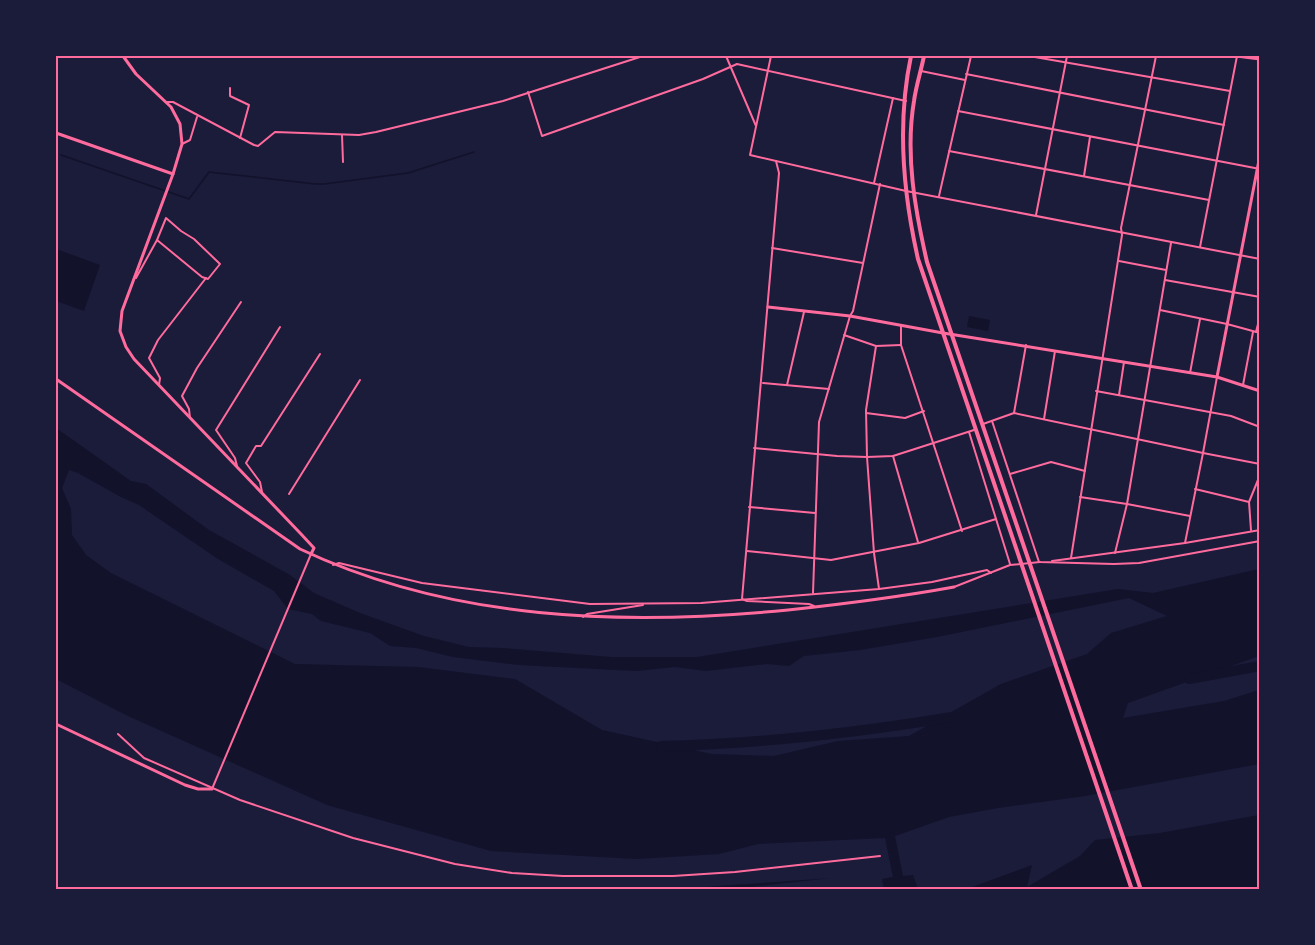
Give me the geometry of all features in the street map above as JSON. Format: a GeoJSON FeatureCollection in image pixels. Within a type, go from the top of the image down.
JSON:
{"type":"FeatureCollection","features":[{"type":"Feature","properties":{"kind":"highway"},"geometry":{"type":"LineString","coordinates":[[911,56],[903,139],[906,191],[918,259],[1132,890]]}},
{"type":"Feature","properties":{"kind":"highway"},"geometry":{"type":"LineString","coordinates":[[924,56],[914,101],[912,125],[914,192],[927,262],[1141,890]]}},
{"type":"Feature","properties":{"kind":"street"},"geometry":{"type":"LineString","coordinates":[[123,56],[136,74],[167,102],[180,124],[182,144],[164,201],[122,311],[120,331],[134,358],[314,548],[212,789]]}},
{"type":"Feature","properties":{"kind":"street"},"geometry":{"type":"LineString","coordinates":[[167,102],[172,102],[254,146],[258,146],[275,132],[359,135],[411,124],[503,101],[643,56]]}},
{"type":"Feature","properties":{"kind":"street"},"geometry":{"type":"LineString","coordinates":[[726,56],[756,126]]}},
{"type":"Feature","properties":{"kind":"street"},"geometry":{"type":"LineString","coordinates":[[771,56],[750,155],[906,191],[1260,259]]}},
{"type":"Feature","properties":{"kind":"street"},"geometry":{"type":"LineString","coordinates":[[939,196],[971,56]]}},
{"type":"Feature","properties":{"kind":"street"},"geometry":{"type":"LineString","coordinates":[[1029,56],[1230,91]]}},
{"type":"Feature","properties":{"kind":"street"},"geometry":{"type":"LineString","coordinates":[[1036,215],[1067,56]]}},
{"type":"Feature","properties":{"kind":"street"},"geometry":{"type":"LineString","coordinates":[[1071,558],[1121,231],[1156,56]]}},
{"type":"Feature","properties":{"kind":"street"},"geometry":{"type":"LineString","coordinates":[[1200,247],[1236,56],[1260,59]]}},
{"type":"Feature","properties":{"kind":"street"},"geometry":{"type":"LineString","coordinates":[[528,92],[542,136],[703,80],[737,64],[906,101]]}},
{"type":"Feature","properties":{"kind":"street"},"geometry":{"type":"LineString","coordinates":[[921,71],[965,80]]}},
{"type":"Feature","properties":{"kind":"street"},"geometry":{"type":"LineString","coordinates":[[966,74],[1224,125]]}},
{"type":"Feature","properties":{"kind":"street"},"geometry":{"type":"LineString","coordinates":[[231,88],[230,96],[249,105],[240,138]]}},
{"type":"Feature","properties":{"kind":"street"},"geometry":{"type":"LineString","coordinates":[[874,183],[893,98]]}},
{"type":"Feature","properties":{"kind":"street"},"geometry":{"type":"LineString","coordinates":[[958,111],[1258,169]]}},
{"type":"Feature","properties":{"kind":"street"},"geometry":{"type":"LineString","coordinates":[[182,144],[190,140],[197,116]]}},
{"type":"Feature","properties":{"kind":"street"},"geometry":{"type":"LineString","coordinates":[[56,133],[173,174]]}},
{"type":"Feature","properties":{"kind":"street"},"geometry":{"type":"LineString","coordinates":[[342,135],[343,162]]}},
{"type":"Feature","properties":{"kind":"street"},"geometry":{"type":"LineString","coordinates":[[1084,176],[1090,136]]}},
{"type":"Feature","properties":{"kind":"street"},"geometry":{"type":"LineString","coordinates":[[950,151],[1209,200]]}},
{"type":"Feature","properties":{"kind":"street"},"geometry":{"type":"LineString","coordinates":[[1185,543],[1260,155]]}},
{"type":"Feature","properties":{"kind":"street"},"geometry":{"type":"LineString","coordinates":[[742,599],[779,173],[776,161]]}},
{"type":"Feature","properties":{"kind":"street"},"geometry":{"type":"LineString","coordinates":[[813,594],[816,454],[819,422],[853,311],[880,184]]}},
{"type":"Feature","properties":{"kind":"street"},"geometry":{"type":"LineString","coordinates":[[129,291],[157,240],[166,218],[194,239],[220,264],[158,340],[149,358],[160,378],[159,385]]}},
{"type":"Feature","properties":{"kind":"street"},"geometry":{"type":"LineString","coordinates":[[157,240],[202,277],[207,278]]}},
{"type":"Feature","properties":{"kind":"street"},"geometry":{"type":"LineString","coordinates":[[1114,553],[1128,504],[1171,241]]}},
{"type":"Feature","properties":{"kind":"street"},"geometry":{"type":"LineString","coordinates":[[772,248],[863,263]]}},
{"type":"Feature","properties":{"kind":"street"},"geometry":{"type":"LineString","coordinates":[[1118,261],[1166,270]]}},
{"type":"Feature","properties":{"kind":"street"},"geometry":{"type":"LineString","coordinates":[[1165,280],[1260,297]]}},
{"type":"Feature","properties":{"kind":"street"},"geometry":{"type":"LineString","coordinates":[[190,418],[189,409],[182,396],[197,368],[241,302]]}},
{"type":"Feature","properties":{"kind":"street"},"geometry":{"type":"LineString","coordinates":[[768,307],[850,316],[1124,361],[1217,377],[1260,391]]}},
{"type":"Feature","properties":{"kind":"street"},"geometry":{"type":"LineString","coordinates":[[787,385],[804,310]]}},
{"type":"Feature","properties":{"kind":"street"},"geometry":{"type":"LineString","coordinates":[[1160,310],[1256,332]]}},
{"type":"Feature","properties":{"kind":"street"},"geometry":{"type":"LineString","coordinates":[[1243,385],[1260,316]]}},
{"type":"Feature","properties":{"kind":"street"},"geometry":{"type":"LineString","coordinates":[[1190,373],[1200,318]]}},
{"type":"Feature","properties":{"kind":"street"},"geometry":{"type":"LineString","coordinates":[[901,325],[902,345],[962,531]]}},
{"type":"Feature","properties":{"kind":"street"},"geometry":{"type":"LineString","coordinates":[[237,466],[235,458],[216,430],[280,327]]}},
{"type":"Feature","properties":{"kind":"street"},"geometry":{"type":"LineString","coordinates":[[844,335],[876,346],[902,345]]}},
{"type":"Feature","properties":{"kind":"street"},"geometry":{"type":"LineString","coordinates":[[1014,413],[1026,345]]}},
{"type":"Feature","properties":{"kind":"street"},"geometry":{"type":"LineString","coordinates":[[876,346],[866,413],[874,553],[879,589]]}},
{"type":"Feature","properties":{"kind":"street"},"geometry":{"type":"LineString","coordinates":[[1044,419],[1055,350]]}},
{"type":"Feature","properties":{"kind":"street"},"geometry":{"type":"LineString","coordinates":[[262,492],[260,482],[246,463],[256,446],[261,446],[320,354]]}},
{"type":"Feature","properties":{"kind":"street"},"geometry":{"type":"LineString","coordinates":[[1119,395],[1124,361]]}},
{"type":"Feature","properties":{"kind":"street"},"geometry":{"type":"LineString","coordinates":[[56,379],[300,549],[333,565],[415,592],[507,609],[583,617],[671,618],[737,615],[873,601],[954,587],[1010,565],[1114,553],[1260,530]]}},
{"type":"Feature","properties":{"kind":"street"},"geometry":{"type":"LineString","coordinates":[[289,494],[360,380]]}},
{"type":"Feature","properties":{"kind":"street"},"geometry":{"type":"LineString","coordinates":[[762,383],[829,389]]}},
{"type":"Feature","properties":{"kind":"street"},"geometry":{"type":"LineString","coordinates":[[1096,391],[1231,416],[1260,427]]}},
{"type":"Feature","properties":{"kind":"street"},"geometry":{"type":"LineString","coordinates":[[866,413],[905,418],[924,411]]}},
{"type":"Feature","properties":{"kind":"street"},"geometry":{"type":"LineString","coordinates":[[983,424],[1014,413],[1260,464]]}},
{"type":"Feature","properties":{"kind":"street"},"geometry":{"type":"LineString","coordinates":[[992,421],[1039,562]]}},
{"type":"Feature","properties":{"kind":"street"},"geometry":{"type":"LineString","coordinates":[[754,448],[867,457],[893,456],[976,429]]}},
{"type":"Feature","properties":{"kind":"street"},"geometry":{"type":"LineString","coordinates":[[969,432],[1010,565]]}},
{"type":"Feature","properties":{"kind":"street"},"geometry":{"type":"LineString","coordinates":[[893,456],[919,543]]}},
{"type":"Feature","properties":{"kind":"street"},"geometry":{"type":"LineString","coordinates":[[1010,474],[1052,462],[1084,471]]}},
{"type":"Feature","properties":{"kind":"street"},"geometry":{"type":"LineString","coordinates":[[1251,531],[1249,502],[1258,487],[1260,475]]}},
{"type":"Feature","properties":{"kind":"street"},"geometry":{"type":"LineString","coordinates":[[1195,489],[1249,502]]}},
{"type":"Feature","properties":{"kind":"street"},"geometry":{"type":"LineString","coordinates":[[1080,497],[1190,516]]}},
{"type":"Feature","properties":{"kind":"street"},"geometry":{"type":"LineString","coordinates":[[749,507],[815,513]]}},
{"type":"Feature","properties":{"kind":"street"},"geometry":{"type":"LineString","coordinates":[[746,551],[831,560],[919,543],[996,519]]}},
{"type":"Feature","properties":{"kind":"street"},"geometry":{"type":"LineString","coordinates":[[1039,562],[1138,563],[1260,541]]}},
{"type":"Feature","properties":{"kind":"street"},"geometry":{"type":"LineString","coordinates":[[333,565],[339,563],[422,584],[590,604],[701,603],[879,589],[932,582],[987,570],[991,573]]}},
{"type":"Feature","properties":{"kind":"street"},"geometry":{"type":"LineString","coordinates":[[742,599],[809,604],[815,607]]}},
{"type":"Feature","properties":{"kind":"street"},"geometry":{"type":"LineString","coordinates":[[583,617],[587,614],[640,607],[645,604]]}},
{"type":"Feature","properties":{"kind":"street"},"geometry":{"type":"LineString","coordinates":[[56,724],[185,785],[198,789],[212,789]]}},
{"type":"Feature","properties":{"kind":"street"},"geometry":{"type":"LineString","coordinates":[[117,734],[144,758],[212,789],[363,841],[455,864],[512,873],[673,876],[735,872],[880,856]]}},
{"type":"Feature","properties":{"kind":"shaded area"},"geometry":{"type":"Polygon","coordinates":[[[56,249],[100,265],[84,311],[56,301],[56,249]]]}},
{"type":"Feature","properties":{"kind":"shaded area"},"geometry":{"type":"Polygon","coordinates":[[[969,316],[990,320],[988,331],[967,327],[969,316]]]}},
{"type":"Feature","properties":{"kind":"shaded area"},"geometry":{"type":"Polygon","coordinates":[[[56,428],[131,481],[146,484],[209,530],[290,575],[314,593],[360,613],[424,636],[469,647],[611,657],[697,657],[1118,589],[1153,593],[1259,569],[1259,656],[1128,703],[1123,718],[1224,701],[1259,690],[1259,764],[1085,796],[949,817],[895,836],[903,876],[913,875],[918,889],[884,889],[882,879],[893,877],[885,838],[758,844],[719,854],[637,859],[491,851],[327,805],[128,716],[56,679],[56,428]],[[69,470],[62,488],[71,509],[72,535],[86,555],[111,573],[295,664],[418,667],[515,679],[602,730],[712,754],[774,756],[838,741],[909,736],[1001,684],[1087,654],[1111,633],[1167,616],[1129,598],[937,637],[860,650],[804,656],[789,666],[767,664],[706,671],[675,667],[636,671],[519,665],[453,657],[416,648],[390,646],[370,633],[321,621],[312,614],[288,609],[274,591],[218,559],[139,505],[69,470]]]}},
{"type":"Feature","properties":{"kind":"shaded area"},"geometry":{"type":"Polygon","coordinates":[[[1259,815],[1259,889],[964,890],[1032,865],[1027,887],[1080,856],[1095,840],[1160,833],[1259,815]]]}},
{"type":"Feature","properties":{"kind":"shaded area"},"geometry":{"type":"Polygon","coordinates":[[[831,878],[733,889],[679,889],[831,878]]]}},
{"type":"Feature","properties":{"kind":"waterway"},"geometry":{"type":"LineString","coordinates":[[61,155],[189,199],[209,172],[324,184],[408,173],[474,152]]}},
{"type":"Feature","properties":{"kind":"waterway"},"geometry":{"type":"LineString","coordinates":[[1189,679],[1260,666]]}},
{"type":"Feature","properties":{"kind":"waterway"},"geometry":{"type":"LineString","coordinates":[[661,746],[807,737],[952,717]]}}]}
